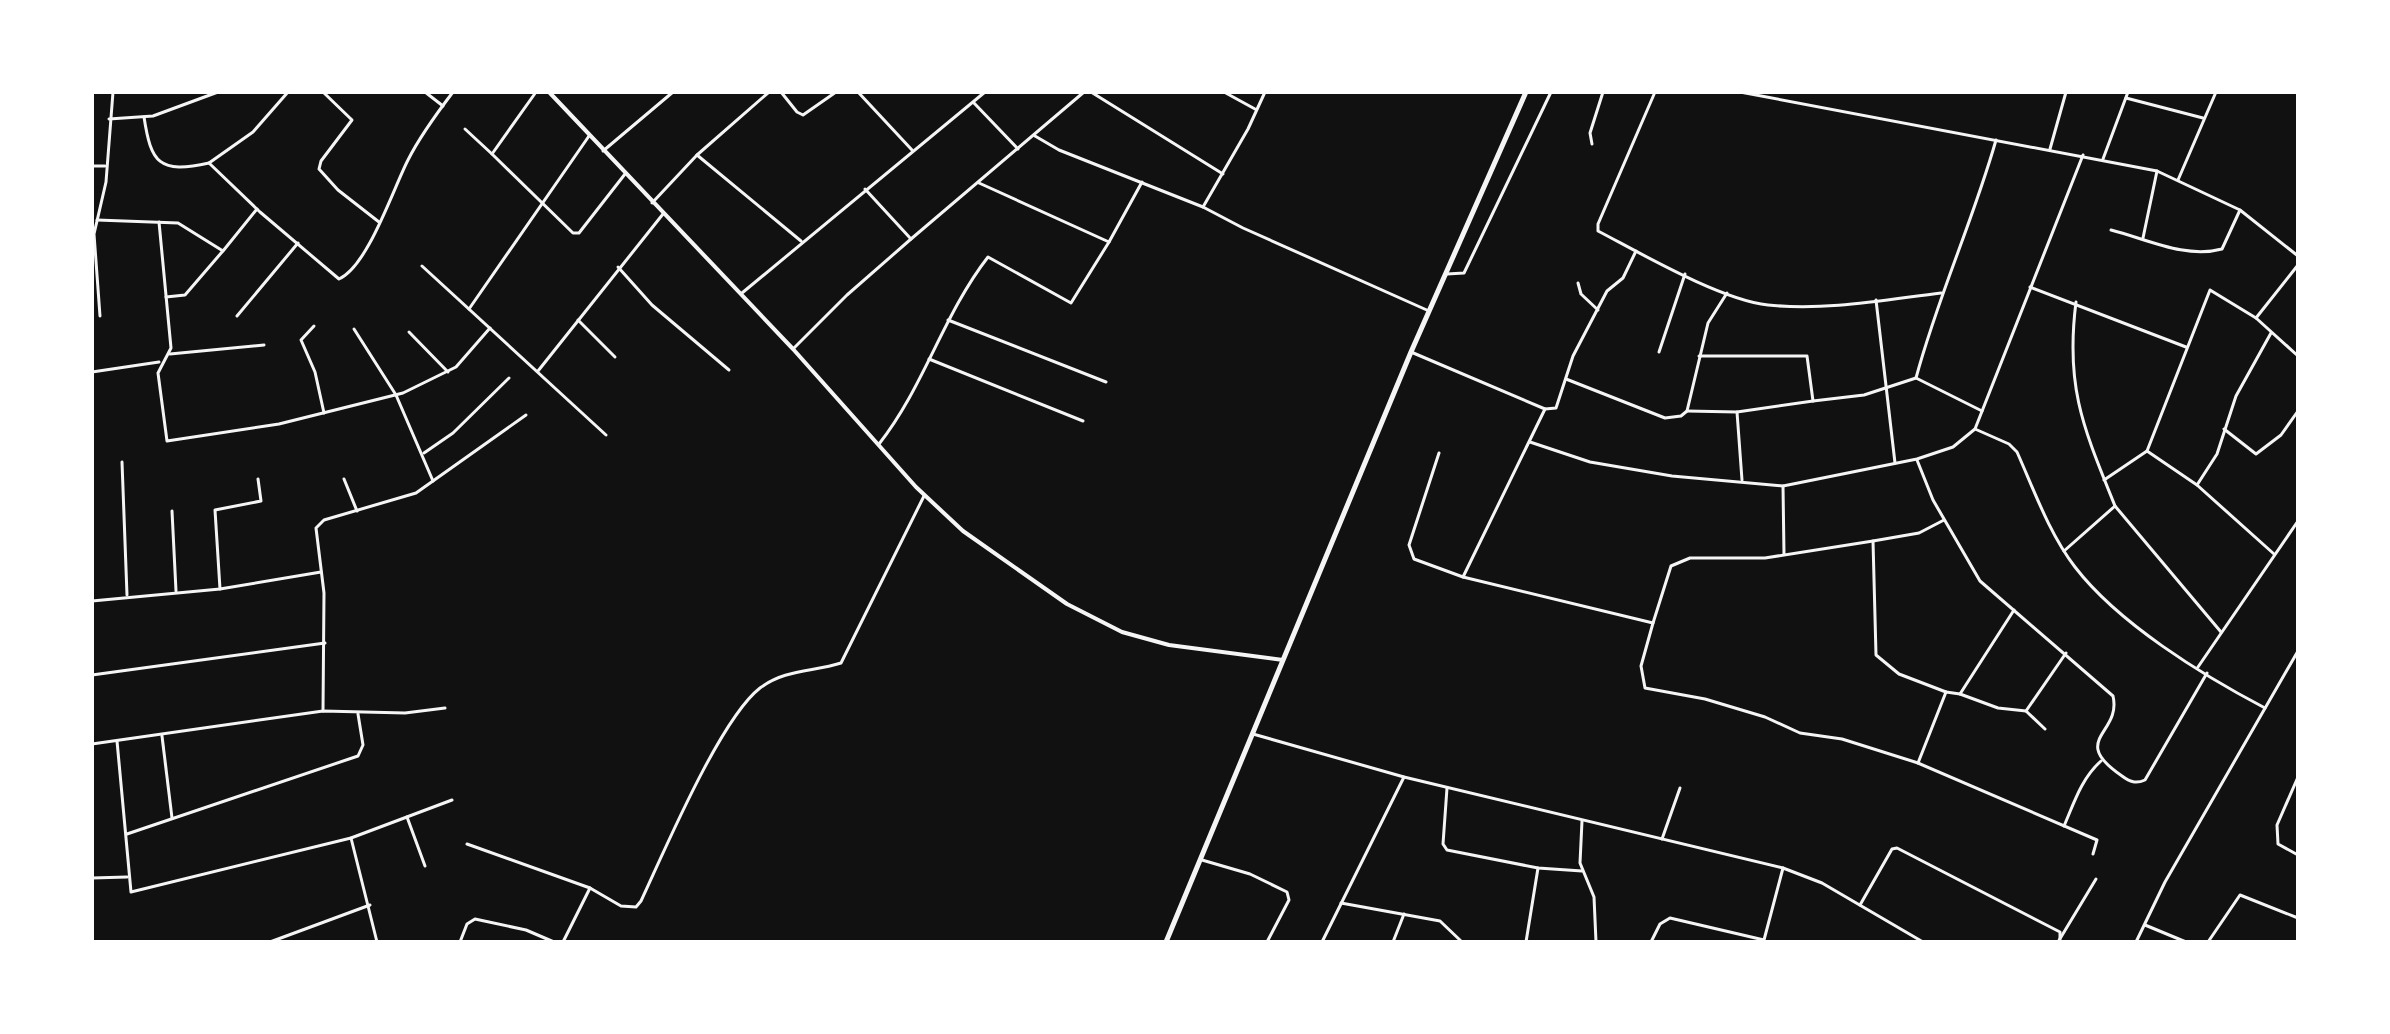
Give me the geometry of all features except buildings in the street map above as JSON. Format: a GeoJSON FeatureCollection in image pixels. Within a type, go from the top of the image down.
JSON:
{"type":"FeatureCollection","features":[{"type":"Feature","properties":{"kind":"main road"},"geometry":{"type":"LineString","coordinates":[[1166,942],[1411,352],[1526,92]]}},
{"type":"Feature","properties":{"kind":"street"},"geometry":{"type":"LineString","coordinates":[[100,316],[94,234],[106,182],[113,92]]}},
{"type":"Feature","properties":{"kind":"street"},"geometry":{"type":"LineString","coordinates":[[109,119],[144,117],[180,109],[218,92]]}},
{"type":"Feature","properties":{"kind":"street"},"geometry":{"type":"LineString","coordinates":[[144,117],[150,154],[156,160],[163,164],[209,163],[253,132],[288,92]]}},
{"type":"Feature","properties":{"kind":"street"},"geometry":{"type":"LineString","coordinates":[[323,92],[352,120],[321,161],[319,169],[338,190],[379,222]]}},
{"type":"Feature","properties":{"kind":"street"},"geometry":{"type":"LineString","coordinates":[[425,92],[443,106]]}},
{"type":"Feature","properties":{"kind":"street"},"geometry":{"type":"LineString","coordinates":[[209,163],[257,209],[335,276],[342,278],[365,250],[410,157],[453,92]]}},
{"type":"Feature","properties":{"kind":"street"},"geometry":{"type":"LineString","coordinates":[[492,154],[536,92]]}},
{"type":"Feature","properties":{"kind":"street"},"geometry":{"type":"LineString","coordinates":[[549,92],[793,349],[924,495],[963,531],[1017,571],[1106,624],[1169,645],[1283,660]]}},
{"type":"Feature","properties":{"kind":"street"},"geometry":{"type":"LineString","coordinates":[[603,151],[673,92]]}},
{"type":"Feature","properties":{"kind":"street"},"geometry":{"type":"LineString","coordinates":[[652,203],[697,155],[769,92]]}},
{"type":"Feature","properties":{"kind":"street"},"geometry":{"type":"LineString","coordinates":[[781,92],[803,115],[836,92]]}},
{"type":"Feature","properties":{"kind":"street"},"geometry":{"type":"LineString","coordinates":[[858,92],[912,150]]}},
{"type":"Feature","properties":{"kind":"street"},"geometry":{"type":"LineString","coordinates":[[741,294],[801,241],[985,92]]}},
{"type":"Feature","properties":{"kind":"street"},"geometry":{"type":"LineString","coordinates":[[793,349],[847,295],[1084,92]]}},
{"type":"Feature","properties":{"kind":"street"},"geometry":{"type":"LineString","coordinates":[[1091,92],[1223,174]]}},
{"type":"Feature","properties":{"kind":"street"},"geometry":{"type":"LineString","coordinates":[[1224,92],[1255,109]]}},
{"type":"Feature","properties":{"kind":"street"},"geometry":{"type":"LineString","coordinates":[[1203,207],[1248,129],[1265,92]]}},
{"type":"Feature","properties":{"kind":"street"},"geometry":{"type":"LineString","coordinates":[[1447,274],[1464,273],[1551,92]]}},
{"type":"Feature","properties":{"kind":"street"},"geometry":{"type":"LineString","coordinates":[[1592,144],[1590,133],[1603,92]]}},
{"type":"Feature","properties":{"kind":"street"},"geometry":{"type":"LineString","coordinates":[[1655,92],[1598,224],[1598,231],[1727,293],[1767,305],[1810,306],[1941,293]]}},
{"type":"Feature","properties":{"kind":"street"},"geometry":{"type":"LineString","coordinates":[[1740,92],[2157,171],[2240,210],[2298,256]]}},
{"type":"Feature","properties":{"kind":"street"},"geometry":{"type":"LineString","coordinates":[[2050,149],[2066,92]]}},
{"type":"Feature","properties":{"kind":"street"},"geometry":{"type":"LineString","coordinates":[[2103,159],[2128,92]]}},
{"type":"Feature","properties":{"kind":"street"},"geometry":{"type":"LineString","coordinates":[[2178,180],[2216,92]]}},
{"type":"Feature","properties":{"kind":"street"},"geometry":{"type":"LineString","coordinates":[[2126,98],[2203,118]]}},
{"type":"Feature","properties":{"kind":"street"},"geometry":{"type":"LineString","coordinates":[[974,103],[1018,149]]}},
{"type":"Feature","properties":{"kind":"street"},"geometry":{"type":"LineString","coordinates":[[465,129],[573,233],[579,233],[625,174]]}},
{"type":"Feature","properties":{"kind":"street"},"geometry":{"type":"LineString","coordinates":[[469,309],[589,136]]}},
{"type":"Feature","properties":{"kind":"street"},"geometry":{"type":"LineString","coordinates":[[1035,136],[1059,150],[1203,207],[1429,311]]}},
{"type":"Feature","properties":{"kind":"street"},"geometry":{"type":"LineString","coordinates":[[1916,378],[1941,293],[1977,205],[1997,139]]}},
{"type":"Feature","properties":{"kind":"street"},"geometry":{"type":"LineString","coordinates":[[697,155],[801,241]]}},
{"type":"Feature","properties":{"kind":"street"},"geometry":{"type":"LineString","coordinates":[[1530,442],[1558,454],[1672,476],[1783,486],[1917,459],[1953,447],[1975,429],[2083,155]]}},
{"type":"Feature","properties":{"kind":"street"},"geometry":{"type":"LineString","coordinates":[[92,166],[105,166]]}},
{"type":"Feature","properties":{"kind":"street"},"geometry":{"type":"LineString","coordinates":[[2143,238],[2157,171]]}},
{"type":"Feature","properties":{"kind":"street"},"geometry":{"type":"LineString","coordinates":[[879,444],[902,414],[948,320],[988,257],[997,259],[1071,303],[1142,182]]}},
{"type":"Feature","properties":{"kind":"street"},"geometry":{"type":"LineString","coordinates":[[979,183],[1109,242]]}},
{"type":"Feature","properties":{"kind":"street"},"geometry":{"type":"LineString","coordinates":[[865,189],[911,239]]}},
{"type":"Feature","properties":{"kind":"street"},"geometry":{"type":"LineString","coordinates":[[166,297],[185,295],[257,209]]}},
{"type":"Feature","properties":{"kind":"street"},"geometry":{"type":"LineString","coordinates":[[2111,230],[2180,250],[2222,249],[2240,210]]}},
{"type":"Feature","properties":{"kind":"street"},"geometry":{"type":"LineString","coordinates":[[538,371],[663,214]]}},
{"type":"Feature","properties":{"kind":"street"},"geometry":{"type":"LineString","coordinates":[[97,220],[178,223],[223,251]]}},
{"type":"Feature","properties":{"kind":"street"},"geometry":{"type":"LineString","coordinates":[[159,222],[170,354]]}},
{"type":"Feature","properties":{"kind":"street"},"geometry":{"type":"LineString","coordinates":[[237,316],[298,243]]}},
{"type":"Feature","properties":{"kind":"street"},"geometry":{"type":"LineString","coordinates":[[1411,352],[1545,409],[1556,408],[1573,356],[1607,291],[1623,278],[1636,251]]}},
{"type":"Feature","properties":{"kind":"street"},"geometry":{"type":"LineString","coordinates":[[2256,318],[2298,265]]}},
{"type":"Feature","properties":{"kind":"street"},"geometry":{"type":"LineString","coordinates":[[422,266],[606,435]]}},
{"type":"Feature","properties":{"kind":"street"},"geometry":{"type":"LineString","coordinates":[[618,267],[652,305],[729,370]]}},
{"type":"Feature","properties":{"kind":"street"},"geometry":{"type":"LineString","coordinates":[[1659,352],[1685,274]]}},
{"type":"Feature","properties":{"kind":"street"},"geometry":{"type":"LineString","coordinates":[[1578,283],[1581,294],[1598,310]]}},
{"type":"Feature","properties":{"kind":"street"},"geometry":{"type":"LineString","coordinates":[[2030,287],[2076,302],[2186,347]]}},
{"type":"Feature","properties":{"kind":"street"},"geometry":{"type":"LineString","coordinates":[[2104,480],[2147,451],[2210,290],[2256,318],[2298,356]]}},
{"type":"Feature","properties":{"kind":"street"},"geometry":{"type":"LineString","coordinates":[[1566,379],[1665,418],[1681,416],[1687,411],[1709,321],[1727,293]]}},
{"type":"Feature","properties":{"kind":"street"},"geometry":{"type":"LineString","coordinates":[[1876,300],[1895,463]]}},
{"type":"Feature","properties":{"kind":"street"},"geometry":{"type":"LineString","coordinates":[[2076,302],[2071,341],[2073,380],[2084,432],[2115,506],[2221,633]]}},
{"type":"Feature","properties":{"kind":"street"},"geometry":{"type":"LineString","coordinates":[[578,320],[615,357]]}},
{"type":"Feature","properties":{"kind":"street"},"geometry":{"type":"LineString","coordinates":[[948,320],[1106,382]]}},
{"type":"Feature","properties":{"kind":"street"},"geometry":{"type":"LineString","coordinates":[[314,326],[301,339],[315,372],[324,413]]}},
{"type":"Feature","properties":{"kind":"street"},"geometry":{"type":"LineString","coordinates":[[264,345],[170,354],[161,362],[158,373],[167,441],[324,413],[396,395],[448,372],[472,351],[490,328]]}},
{"type":"Feature","properties":{"kind":"street"},"geometry":{"type":"LineString","coordinates":[[354,329],[396,395],[424,453],[433,482]]}},
{"type":"Feature","properties":{"kind":"street"},"geometry":{"type":"LineString","coordinates":[[409,332],[448,372]]}},
{"type":"Feature","properties":{"kind":"street"},"geometry":{"type":"LineString","coordinates":[[2197,485],[2217,454],[2236,396],[2271,333]]}},
{"type":"Feature","properties":{"kind":"street"},"geometry":{"type":"LineString","coordinates":[[1699,356],[1807,356],[1813,401]]}},
{"type":"Feature","properties":{"kind":"street"},"geometry":{"type":"LineString","coordinates":[[929,359],[1083,421]]}},
{"type":"Feature","properties":{"kind":"street"},"geometry":{"type":"LineString","coordinates":[[92,372],[161,362]]}},
{"type":"Feature","properties":{"kind":"street"},"geometry":{"type":"LineString","coordinates":[[424,453],[453,433],[509,378]]}},
{"type":"Feature","properties":{"kind":"street"},"geometry":{"type":"LineString","coordinates":[[1687,411],[1737,412],[1888,389],[1916,378],[1982,411]]}},
{"type":"Feature","properties":{"kind":"street"},"geometry":{"type":"LineString","coordinates":[[1463,577],[1545,409]]}},
{"type":"Feature","properties":{"kind":"street"},"geometry":{"type":"LineString","coordinates":[[2224,429],[2256,454],[2281,435],[2298,411]]}},
{"type":"Feature","properties":{"kind":"street"},"geometry":{"type":"LineString","coordinates":[[1737,412],[1742,480]]}},
{"type":"Feature","properties":{"kind":"street"},"geometry":{"type":"LineString","coordinates":[[323,711],[325,643],[316,528],[324,520],[416,493],[526,415]]}},
{"type":"Feature","properties":{"kind":"street"},"geometry":{"type":"LineString","coordinates":[[1975,429],[2009,444],[2017,452],[2064,551],[2095,589],[2147,633],[2265,708]]}},
{"type":"Feature","properties":{"kind":"street"},"geometry":{"type":"LineString","coordinates":[[2147,451],[2169,463],[2197,485],[2274,554]]}},
{"type":"Feature","properties":{"kind":"street"},"geometry":{"type":"LineString","coordinates":[[1439,453],[1410,552],[1414,559],[1463,577],[1653,623]]}},
{"type":"Feature","properties":{"kind":"street"},"geometry":{"type":"LineString","coordinates":[[1917,459],[1944,520],[1980,581],[2113,696],[2113,709],[2097,749],[2101,761],[2130,781],[2145,780],[2207,673]]}},
{"type":"Feature","properties":{"kind":"street"},"geometry":{"type":"LineString","coordinates":[[122,462],[127,595]]}},
{"type":"Feature","properties":{"kind":"street"},"geometry":{"type":"LineString","coordinates":[[220,589],[215,510],[261,501],[258,479]]}},
{"type":"Feature","properties":{"kind":"street"},"geometry":{"type":"LineString","coordinates":[[344,479],[357,511]]}},
{"type":"Feature","properties":{"kind":"street"},"geometry":{"type":"LineString","coordinates":[[1783,486],[1784,554]]}},
{"type":"Feature","properties":{"kind":"street"},"geometry":{"type":"LineString","coordinates":[[467,844],[590,888],[621,906],[636,907],[709,761],[747,703],[759,689],[777,679],[799,670],[841,663],[924,495]]}},
{"type":"Feature","properties":{"kind":"street"},"geometry":{"type":"LineString","coordinates":[[2064,551],[2115,506]]}},
{"type":"Feature","properties":{"kind":"street"},"geometry":{"type":"LineString","coordinates":[[172,511],[176,591]]}},
{"type":"Feature","properties":{"kind":"street"},"geometry":{"type":"LineString","coordinates":[[1944,520],[1919,533],[1765,558],[1730,555],[1679,560],[1667,576],[1641,666],[1645,688],[1705,699],[1765,717],[1800,733],[1842,739],[1918,763],[2097,840],[2093,854]]}},
{"type":"Feature","properties":{"kind":"street"},"geometry":{"type":"LineString","coordinates":[[2198,667],[2298,521]]}},
{"type":"Feature","properties":{"kind":"street"},"geometry":{"type":"LineString","coordinates":[[1873,541],[1876,655],[1883,664],[1899,674],[1946,692],[1998,708],[2026,711],[2045,729]]}},
{"type":"Feature","properties":{"kind":"street"},"geometry":{"type":"LineString","coordinates":[[92,601],[127,595],[220,589],[321,572]]}},
{"type":"Feature","properties":{"kind":"street"},"geometry":{"type":"LineString","coordinates":[[1960,694],[2014,610]]}},
{"type":"Feature","properties":{"kind":"street"},"geometry":{"type":"LineString","coordinates":[[92,675],[325,643]]}},
{"type":"Feature","properties":{"kind":"street"},"geometry":{"type":"LineString","coordinates":[[2136,942],[2165,882],[2298,651]]}},
{"type":"Feature","properties":{"kind":"street"},"geometry":{"type":"LineString","coordinates":[[2026,711],[2066,653]]}},
{"type":"Feature","properties":{"kind":"street"},"geometry":{"type":"LineString","coordinates":[[1918,763],[1946,692]]}},
{"type":"Feature","properties":{"kind":"street"},"geometry":{"type":"LineString","coordinates":[[92,744],[323,711],[445,708]]}},
{"type":"Feature","properties":{"kind":"street"},"geometry":{"type":"LineString","coordinates":[[127,834],[358,756],[363,745],[358,712]]}},
{"type":"Feature","properties":{"kind":"street"},"geometry":{"type":"LineString","coordinates":[[1253,734],[1447,788],[1783,868],[1822,883],[1922,942]]}},
{"type":"Feature","properties":{"kind":"street"},"geometry":{"type":"LineString","coordinates":[[162,736],[172,818]]}},
{"type":"Feature","properties":{"kind":"street"},"geometry":{"type":"LineString","coordinates":[[117,741],[127,834],[128,888],[136,892],[351,838],[452,800]]}},
{"type":"Feature","properties":{"kind":"street"},"geometry":{"type":"LineString","coordinates":[[2064,827],[2084,781],[2101,761]]}},
{"type":"Feature","properties":{"kind":"street"},"geometry":{"type":"LineString","coordinates":[[1322,942],[1404,777]]}},
{"type":"Feature","properties":{"kind":"street"},"geometry":{"type":"LineString","coordinates":[[2298,777],[2275,832],[2278,844],[2298,855]]}},
{"type":"Feature","properties":{"kind":"street"},"geometry":{"type":"LineString","coordinates":[[1447,788],[1443,844],[1447,850],[1538,868],[1582,871]]}},
{"type":"Feature","properties":{"kind":"street"},"geometry":{"type":"LineString","coordinates":[[1662,839],[1680,788]]}},
{"type":"Feature","properties":{"kind":"street"},"geometry":{"type":"LineString","coordinates":[[407,817],[425,866]]}},
{"type":"Feature","properties":{"kind":"street"},"geometry":{"type":"LineString","coordinates":[[1582,821],[1582,871],[1594,897],[1596,942]]}},
{"type":"Feature","properties":{"kind":"street"},"geometry":{"type":"LineString","coordinates":[[351,838],[377,942]]}},
{"type":"Feature","properties":{"kind":"street"},"geometry":{"type":"LineString","coordinates":[[1860,905],[1892,849],[1899,848],[2060,932],[2059,940]]}},
{"type":"Feature","properties":{"kind":"street"},"geometry":{"type":"LineString","coordinates":[[1202,860],[1250,874],[1287,892],[1289,900],[1267,942]]}},
{"type":"Feature","properties":{"kind":"street"},"geometry":{"type":"LineString","coordinates":[[1526,942],[1538,868]]}},
{"type":"Feature","properties":{"kind":"street"},"geometry":{"type":"LineString","coordinates":[[1651,942],[1660,924],[1670,918],[1764,940],[1783,868]]}},
{"type":"Feature","properties":{"kind":"street"},"geometry":{"type":"LineString","coordinates":[[92,878],[127,877]]}},
{"type":"Feature","properties":{"kind":"street"},"geometry":{"type":"LineString","coordinates":[[2059,940],[2096,879]]}},
{"type":"Feature","properties":{"kind":"street"},"geometry":{"type":"LineString","coordinates":[[563,942],[590,888]]}},
{"type":"Feature","properties":{"kind":"street"},"geometry":{"type":"LineString","coordinates":[[2208,942],[2240,895],[2298,918]]}},
{"type":"Feature","properties":{"kind":"street"},"geometry":{"type":"LineString","coordinates":[[1341,903],[1440,921],[1462,942]]}},
{"type":"Feature","properties":{"kind":"street"},"geometry":{"type":"LineString","coordinates":[[270,942],[370,905]]}},
{"type":"Feature","properties":{"kind":"street"},"geometry":{"type":"LineString","coordinates":[[1393,942],[1404,914]]}},
{"type":"Feature","properties":{"kind":"street"},"geometry":{"type":"LineString","coordinates":[[460,942],[471,920],[481,919],[554,942]]}},
{"type":"Feature","properties":{"kind":"street"},"geometry":{"type":"LineString","coordinates":[[2145,925],[2186,942]]}}]}
